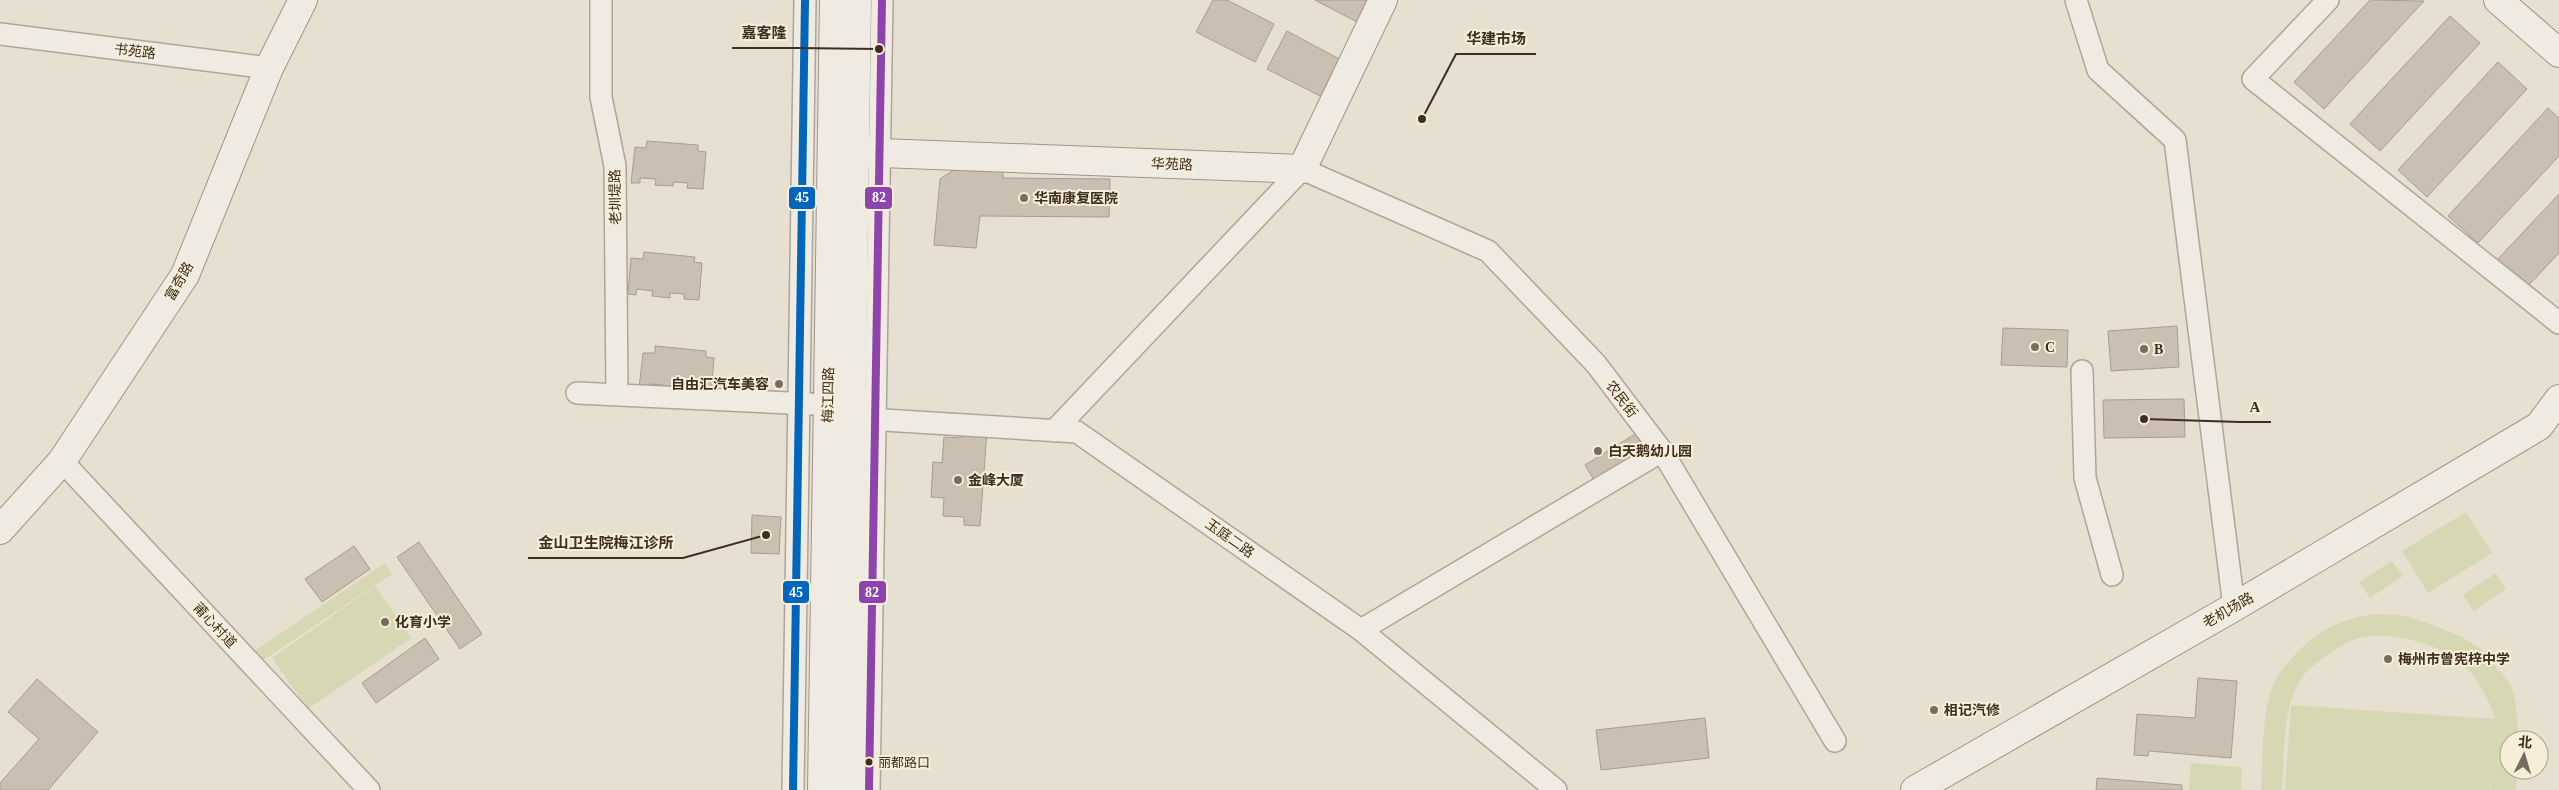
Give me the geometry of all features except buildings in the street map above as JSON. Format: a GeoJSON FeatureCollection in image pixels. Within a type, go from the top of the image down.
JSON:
{"type":"FeatureCollection","features":[{"type":"Feature","properties":{"kind":"street","name":"富奇路"},"geometry":{"type":"LineString","coordinates":[[0,530],[62,461],[185,275],[269,68],[303,0]]}},
{"type":"Feature","properties":{"kind":"street","name":"老圳堤路"},"geometry":{"type":"LineString","coordinates":[[601,0],[601,97],[615,166],[617,395]]}},
{"type":"Feature","properties":{"kind":"street"},"geometry":{"type":"LineString","coordinates":[[793,790],[805,0]]}},
{"type":"Feature","properties":{"kind":"street","name":"梅江四路"},"geometry":{"type":"LineString","coordinates":[[822,790],[834,0]]}},
{"type":"Feature","properties":{"kind":"street","name":"梅江四路"},"geometry":{"type":"LineString","coordinates":[[846,790],[857,0]]}},
{"type":"Feature","properties":{"kind":"street"},"geometry":{"type":"LineString","coordinates":[[869,790],[882,0]]}},
{"type":"Feature","properties":{"kind":"street"},"geometry":{"type":"LineString","coordinates":[[1054,431],[1302,169],[1383,0]]}},
{"type":"Feature","properties":{"kind":"street"},"geometry":{"type":"LineString","coordinates":[[2076,0],[2098,70],[2175,140],[2234,607]]}},
{"type":"Feature","properties":{"kind":"street"},"geometry":{"type":"LineString","coordinates":[[2328,0],[2253,79],[2559,323]]}},
{"type":"Feature","properties":{"kind":"street"},"geometry":{"type":"LineString","coordinates":[[2498,0],[2559,53]]}},
{"type":"Feature","properties":{"kind":"street","name":"书苑路"},"geometry":{"type":"LineString","coordinates":[[0,34],[269,68]]}},
{"type":"Feature","properties":{"kind":"street","name":"华苑路"},"geometry":{"type":"LineString","coordinates":[[855,152],[1302,169]]}},
{"type":"Feature","properties":{"kind":"street","name":"农民街"},"geometry":{"type":"LineString","coordinates":[[1302,169],[1488,251],[1596,364],[1662,451],[1835,741]]}},
{"type":"Feature","properties":{"kind":"street"},"geometry":{"type":"LineString","coordinates":[[2082,371],[2085,478],[2112,575]]}},
{"type":"Feature","properties":{"kind":"street","name":"玉庭二路"},"geometry":{"type":"LineString","coordinates":[[577,393],[851,412],[1077,432],[1362,630],[1556,790]]}},
{"type":"Feature","properties":{"kind":"street","name":"老机场路"},"geometry":{"type":"LineString","coordinates":[[1915,790],[2549,427],[2559,399]]}},
{"type":"Feature","properties":{"kind":"street"},"geometry":{"type":"LineString","coordinates":[[1362,630],[1662,451]]}},
{"type":"Feature","properties":{"kind":"street","name":"莆心村道"},"geometry":{"type":"LineString","coordinates":[[62,461],[369,790]]}},
{"type":"Feature","properties":{"kind":"green space"},"geometry":{"type":"Polygon","coordinates":[[[2466,512],[2492,553],[2428,593],[2402,551],[2466,512]]]}},
{"type":"Feature","properties":{"kind":"green space"},"geometry":{"type":"Polygon","coordinates":[[[2392,561],[2403,576],[2370,598],[2359,582],[2392,561]]]}},
{"type":"Feature","properties":{"kind":"green space"},"geometry":{"type":"Polygon","coordinates":[[[385,563],[392,574],[256,665],[249,655],[385,563]]]}},
{"type":"Feature","properties":{"kind":"green space"},"geometry":{"type":"Polygon","coordinates":[[[2496,573],[2506,589],[2474,611],[2463,595],[2496,573]]]}},
{"type":"Feature","properties":{"kind":"green space"},"geometry":{"type":"Polygon","coordinates":[[[375,586],[411,638],[308,709],[272,658],[375,586]]]}},
{"type":"Feature","properties":{"kind":"green space"},"geometry":{"type":"Polygon","coordinates":[[[2374,614],[2401,615],[2460,636],[2481,649],[2511,685],[2516,704],[2517,730],[2499,730],[2499,780],[2516,780],[2516,790],[2491,790],[2491,780],[2490,790],[2285,790],[2291,705],[2495,719],[2490,704],[2478,683],[2463,664],[2454,657],[2415,641],[2374,636],[2358,638],[2345,644],[2310,668],[2301,679],[2290,704],[2287,719],[2282,790],[2261,790],[2265,722],[2270,696],[2278,676],[2301,649],[2319,634],[2339,623],[2374,614]]]}},
{"type":"Feature","properties":{"kind":"green space"},"geometry":{"type":"Polygon","coordinates":[[[2191,763],[2242,767],[2241,790],[2189,790],[2191,763]]]}},
{"type":"Feature","properties":{"kind":"transit line","name":"45"},"geometry":{"type":"LineString","coordinates":[[793,790],[805,0]]}},
{"type":"Feature","properties":{"kind":"transit line","name":"82"},"geometry":{"type":"LineString","coordinates":[[869,790],[882,0]]}},
{"type":"Feature","properties":{"kind":"place","name":"嘉客隆"},"geometry":{"type":"Point","coordinates":[879,49]}},
{"type":"Feature","properties":{"kind":"place","name":"华建市场"},"geometry":{"type":"Point","coordinates":[1422,119]}},
{"type":"Feature","properties":{"kind":"place","name":"华南康复医院"},"geometry":{"type":"Point","coordinates":[1024,198]}},
{"type":"Feature","properties":{"kind":"place","name":"C"},"geometry":{"type":"Point","coordinates":[2035,347]}},
{"type":"Feature","properties":{"kind":"place","name":"B"},"geometry":{"type":"Point","coordinates":[2144,349]}},
{"type":"Feature","properties":{"kind":"place","name":"自由汇汽车美容"},"geometry":{"type":"Point","coordinates":[779,384]}},
{"type":"Feature","properties":{"kind":"place","name":"A"},"geometry":{"type":"Point","coordinates":[2144,419]}},
{"type":"Feature","properties":{"kind":"place","name":"白天鹅幼儿园"},"geometry":{"type":"Point","coordinates":[1598,451]}},
{"type":"Feature","properties":{"kind":"place","name":"金峰大厦"},"geometry":{"type":"Point","coordinates":[958,480]}},
{"type":"Feature","properties":{"kind":"place","name":"金山卫生院梅江诊所"},"geometry":{"type":"Point","coordinates":[766,535]}},
{"type":"Feature","properties":{"kind":"place","name":"化育小学"},"geometry":{"type":"Point","coordinates":[385,622]}},
{"type":"Feature","properties":{"kind":"place","name":"梅州市曾宪梓中学"},"geometry":{"type":"Point","coordinates":[2388,659]}},
{"type":"Feature","properties":{"kind":"place","name":"相记汽修"},"geometry":{"type":"Point","coordinates":[1934,710]}},
{"type":"Feature","properties":{"kind":"place","name":"丽都路口"},"geometry":{"type":"Point","coordinates":[869,762]}}]}
